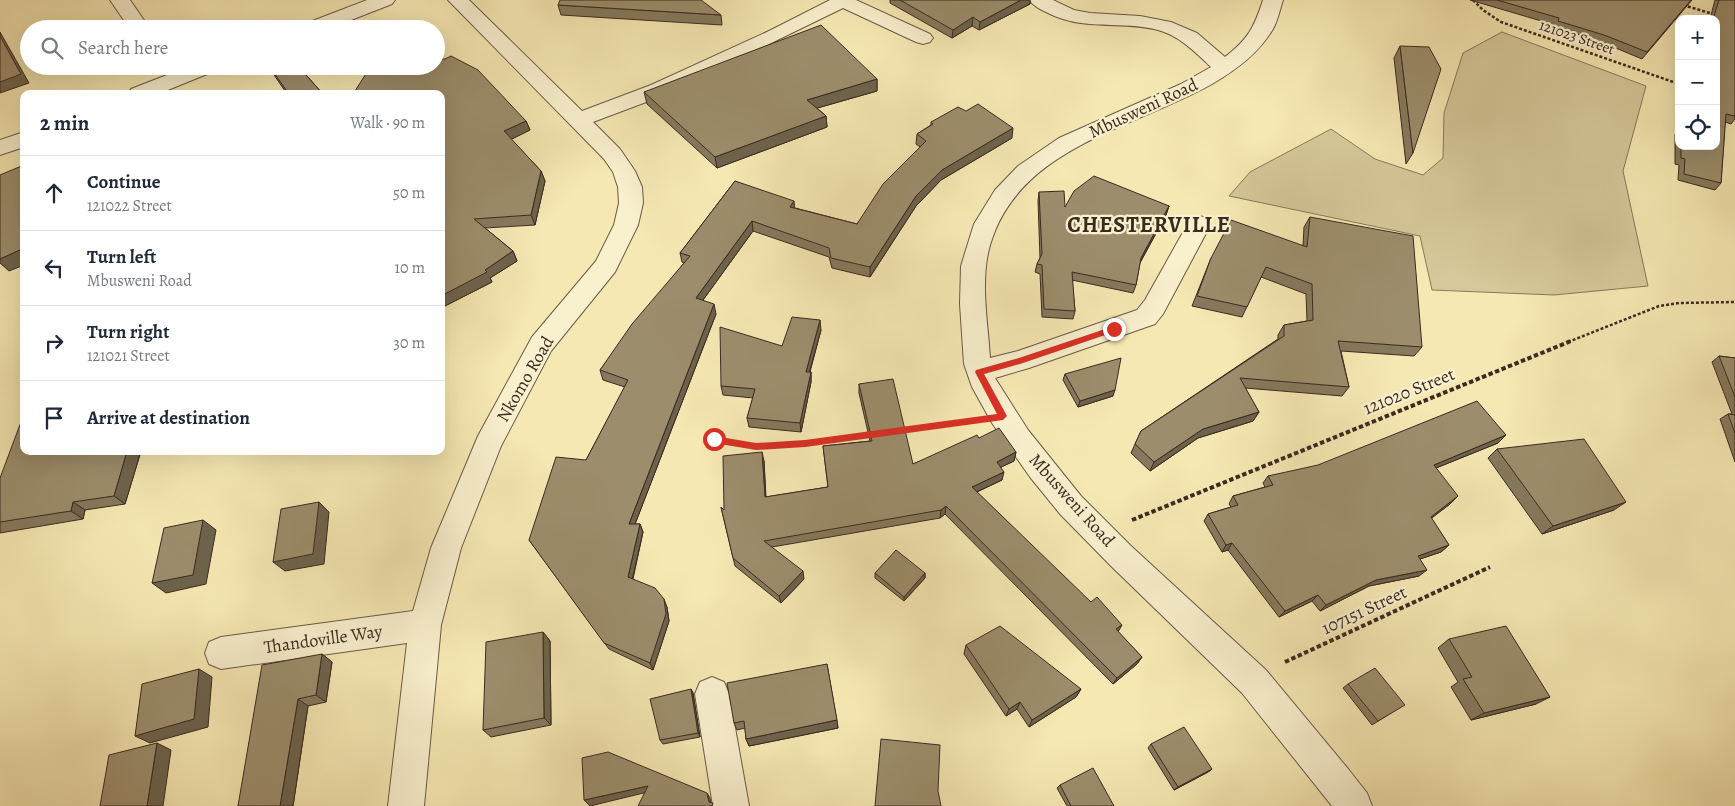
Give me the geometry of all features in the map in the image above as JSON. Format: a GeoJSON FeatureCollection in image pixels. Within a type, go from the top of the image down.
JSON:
{"type":"FeatureCollection","features":[{"type":"Feature","properties":{"kind":"street"},"geometry":{"type":"LineString","coordinates":[[120,0],[134,20]]}},
{"type":"Feature","properties":{"kind":"street"},"geometry":{"type":"LineString","coordinates":[[333,20],[385,0]]}},
{"type":"Feature","properties":{"kind":"street","name":"Nkomo Road"},"geometry":{"type":"LineString","coordinates":[[406,806],[425,625],[446,548],[488,444],[542,344],[606,266],[626,225],[630,195],[630,187],[624,171],[612,154],[458,0]]}},
{"type":"Feature","properties":{"kind":"street"},"geometry":{"type":"LineString","coordinates":[[1039,0],[1057,10],[1078,17],[1140,21],[1158,24],[1175,30],[1188,36],[1225,68]]}},
{"type":"Feature","properties":{"kind":"street","name":"Mbusweni Road"},"geometry":{"type":"LineString","coordinates":[[1273,0],[1268,19],[1256,39],[1240,57],[1225,68],[1180,93],[1067,142],[1034,164],[1000,199],[983,228],[973,262],[971,301],[979,372],[1003,416],[1048,479],[1099,533],[1250,678],[1326,767],[1354,806]]}},
{"type":"Feature","properties":{"kind":"street"},"geometry":{"type":"LineString","coordinates":[[578,120],[658,90],[776,35],[841,1],[923,38]]}},
{"type":"Feature","properties":{"kind":"street"},"geometry":{"type":"LineString","coordinates":[[144,90],[168,75]]}},
{"type":"Feature","properties":{"kind":"street"},"geometry":{"type":"LineString","coordinates":[[0,148],[20,140]]}},
{"type":"Feature","properties":{"kind":"street"},"geometry":{"type":"LineString","coordinates":[[979,372],[1020,361],[1146,316],[1154,306],[1199,224]]}},
{"type":"Feature","properties":{"kind":"street","name":"Thandoville Way"},"geometry":{"type":"LineString","coordinates":[[221,653],[425,625]]}},
{"type":"Feature","properties":{"kind":"street"},"geometry":{"type":"LineString","coordinates":[[712,694],[731,806]]}},
{"type":"Feature","properties":{"kind":"path","name":"121023 Street"},"geometry":{"type":"LineString","coordinates":[[1473,0],[1493,17],[1508,25],[1675,83]]}},
{"type":"Feature","properties":{"kind":"path"},"geometry":{"type":"LineString","coordinates":[[1678,3],[1716,15]]}},
{"type":"Feature","properties":{"kind":"path","name":"121020 Street"},"geometry":{"type":"LineString","coordinates":[[1099,533],[1465,383],[1659,306],[1678,303],[1735,302]]}},
{"type":"Feature","properties":{"kind":"path"},"geometry":{"type":"LineString","coordinates":[[899,431],[1003,416]]}},
{"type":"Feature","properties":{"kind":"path"},"geometry":{"type":"LineString","coordinates":[[714,439],[756,446],[805,444],[880,433]]}},
{"type":"Feature","properties":{"kind":"path","name":"107151 Street"},"geometry":{"type":"LineString","coordinates":[[1250,678],[1490,567]]}},
{"type":"Feature","properties":{"kind":"shaded area"},"geometry":{"type":"Polygon","coordinates":[[[1502,32],[1646,86],[1623,171],[1648,286],[1554,295],[1432,290],[1420,236],[1229,196],[1250,172],[1331,129],[1375,159],[1423,175],[1443,158],[1444,113],[1463,53],[1502,32]]]}},
{"type":"Feature","properties":{"kind":"building"},"geometry":{"type":"Polygon","coordinates":[[[560,0],[701,0],[721,15],[558,5],[560,0]]]}},
{"type":"Feature","properties":{"kind":"building"},"geometry":{"type":"Polygon","coordinates":[[[900,0],[1021,0],[980,22],[973,17],[953,30],[900,0]]]}},
{"type":"Feature","properties":{"kind":"building"},"geometry":{"type":"Polygon","coordinates":[[[1497,0],[1691,0],[1678,15],[1675,15],[1675,19],[1647,52],[1604,35],[1558,21],[1559,18],[1497,0]]]}},
{"type":"Feature","properties":{"kind":"building"},"geometry":{"type":"Polygon","coordinates":[[[1719,0],[1735,0],[1735,116],[1726,114],[1721,183],[1684,174],[1685,159],[1681,158],[1681,150],[1720,150],[1720,15],[1714,15],[1719,0]]]}},
{"type":"Feature","properties":{"kind":"building"},"geometry":{"type":"Polygon","coordinates":[[[821,25],[877,79],[807,100],[826,116],[715,157],[644,92],[821,25]]]}},
{"type":"Feature","properties":{"kind":"building"},"geometry":{"type":"Polygon","coordinates":[[[0,36],[20,74],[0,82],[0,36]]]}},
{"type":"Feature","properties":{"kind":"building"},"geometry":{"type":"Polygon","coordinates":[[[1400,46],[1429,47],[1441,69],[1413,153],[1400,46]]]}},
{"type":"Feature","properties":{"kind":"building"},"geometry":{"type":"Polygon","coordinates":[[[451,56],[478,70],[526,121],[504,131],[541,171],[531,215],[474,219],[513,251],[485,270],[487,272],[445,294],[445,90],[356,90],[365,75],[445,75],[445,59],[451,56]]]}},
{"type":"Feature","properties":{"kind":"building"},"geometry":{"type":"Polygon","coordinates":[[[275,75],[306,75],[319,90],[286,90],[275,75]]]}},
{"type":"Feature","properties":{"kind":"building"},"geometry":{"type":"Polygon","coordinates":[[[978,104],[1013,128],[942,170],[916,196],[870,267],[831,258],[829,248],[752,221],[696,298],[714,304],[629,524],[640,524],[628,577],[655,588],[664,599],[666,614],[650,663],[604,643],[529,540],[556,457],[586,460],[628,380],[600,370],[632,324],[690,256],[680,253],[735,181],[794,201],[790,207],[857,224],[883,184],[926,141],[917,134],[933,124],[931,122],[958,107],[966,111],[978,104]]]}},
{"type":"Feature","properties":{"kind":"building"},"geometry":{"type":"Polygon","coordinates":[[[20,167],[20,250],[0,259],[0,175],[20,167]]]}},
{"type":"Feature","properties":{"kind":"building"},"geometry":{"type":"Polygon","coordinates":[[[1094,176],[1169,206],[1141,258],[1136,285],[1072,272],[1075,311],[1044,309],[1042,265],[1037,264],[1042,254],[1039,192],[1064,191],[1065,207],[1074,191],[1094,176]]]}},
{"type":"Feature","properties":{"kind":"building"},"geometry":{"type":"Polygon","coordinates":[[[1310,217],[1413,236],[1422,347],[1338,341],[1349,387],[1240,378],[1259,412],[1203,429],[1154,462],[1135,444],[1141,431],[1284,336],[1284,325],[1313,320],[1312,284],[1266,267],[1247,307],[1197,296],[1211,258],[1231,220],[1307,247],[1310,217]]]}},
{"type":"Feature","properties":{"kind":"building"},"geometry":{"type":"Polygon","coordinates":[[[792,317],[820,320],[806,372],[811,372],[800,423],[747,418],[755,389],[721,386],[720,327],[782,346],[792,317]]]}},
{"type":"Feature","properties":{"kind":"building"},"geometry":{"type":"Polygon","coordinates":[[[1719,356],[1735,358],[1735,397],[1719,356]]]}},
{"type":"Feature","properties":{"kind":"building"},"geometry":{"type":"Polygon","coordinates":[[[1121,358],[1115,390],[1080,401],[1065,374],[1121,358]]]}},
{"type":"Feature","properties":{"kind":"building"},"geometry":{"type":"Polygon","coordinates":[[[893,379],[913,464],[977,435],[979,438],[999,428],[1016,452],[997,462],[1004,472],[972,487],[1091,602],[1097,597],[1122,625],[1116,629],[1142,657],[1117,678],[946,506],[941,510],[764,541],[803,571],[779,596],[733,558],[721,507],[724,510],[723,456],[762,452],[765,497],[828,487],[823,446],[872,441],[859,384],[893,379]]]}},
{"type":"Feature","properties":{"kind":"building"},"geometry":{"type":"Polygon","coordinates":[[[1477,401],[1506,435],[1434,465],[1458,496],[1431,517],[1449,545],[1418,556],[1427,570],[1376,580],[1326,605],[1318,595],[1285,611],[1232,543],[1226,545],[1208,514],[1238,505],[1233,496],[1273,485],[1268,476],[1318,465],[1477,401]]]}},
{"type":"Feature","properties":{"kind":"building"},"geometry":{"type":"Polygon","coordinates":[[[1728,414],[1735,415],[1735,433],[1728,414]]]}},
{"type":"Feature","properties":{"kind":"building"},"geometry":{"type":"Polygon","coordinates":[[[20,425],[20,455],[126,455],[114,496],[73,502],[71,511],[0,522],[0,478],[20,425]]]}},
{"type":"Feature","properties":{"kind":"building"},"geometry":{"type":"Polygon","coordinates":[[[1584,439],[1626,502],[1553,526],[1497,449],[1584,439]]]}},
{"type":"Feature","properties":{"kind":"building"},"geometry":{"type":"Polygon","coordinates":[[[319,502],[313,554],[273,562],[281,509],[319,502]]]}},
{"type":"Feature","properties":{"kind":"building"},"geometry":{"type":"Polygon","coordinates":[[[203,520],[193,575],[152,583],[164,528],[203,520]]]}},
{"type":"Feature","properties":{"kind":"building"},"geometry":{"type":"Polygon","coordinates":[[[896,550],[925,573],[904,597],[875,573],[896,550]]]}},
{"type":"Feature","properties":{"kind":"building"},"geometry":{"type":"Polygon","coordinates":[[[1000,626],[1081,689],[1032,720],[1020,702],[1009,709],[966,645],[1000,626]]]}},
{"type":"Feature","properties":{"kind":"building"},"geometry":{"type":"Polygon","coordinates":[[[1506,626],[1550,697],[1484,713],[1463,679],[1472,677],[1449,639],[1506,626]]]}},
{"type":"Feature","properties":{"kind":"building"},"geometry":{"type":"Polygon","coordinates":[[[543,632],[544,718],[483,730],[486,642],[543,632]]]}},
{"type":"Feature","properties":{"kind":"building"},"geometry":{"type":"Polygon","coordinates":[[[322,654],[316,695],[298,699],[280,806],[238,806],[262,665],[322,654]]]}},
{"type":"Feature","properties":{"kind":"building"},"geometry":{"type":"Polygon","coordinates":[[[827,664],[837,720],[746,739],[744,721],[734,723],[727,683],[827,664]]]}},
{"type":"Feature","properties":{"kind":"building"},"geometry":{"type":"Polygon","coordinates":[[[1375,668],[1405,705],[1378,721],[1348,684],[1375,668]]]}},
{"type":"Feature","properties":{"kind":"building"},"geometry":{"type":"Polygon","coordinates":[[[199,669],[194,719],[135,736],[142,684],[199,669]]]}},
{"type":"Feature","properties":{"kind":"building"},"geometry":{"type":"Polygon","coordinates":[[[691,689],[698,733],[660,740],[650,699],[691,689]]]}},
{"type":"Feature","properties":{"kind":"building"},"geometry":{"type":"Polygon","coordinates":[[[1184,727],[1212,769],[1178,787],[1151,744],[1184,727]]]}},
{"type":"Feature","properties":{"kind":"building"},"geometry":{"type":"Polygon","coordinates":[[[881,739],[940,745],[938,791],[941,806],[875,806],[881,739]]]}},
{"type":"Feature","properties":{"kind":"building"},"geometry":{"type":"Polygon","coordinates":[[[157,743],[147,806],[100,806],[109,755],[157,743]]]}},
{"type":"Feature","properties":{"kind":"building"},"geometry":{"type":"Polygon","coordinates":[[[608,752],[707,793],[709,802],[713,803],[712,806],[638,806],[648,786],[584,800],[582,758],[608,752]]]}},
{"type":"Feature","properties":{"kind":"building"},"geometry":{"type":"Polygon","coordinates":[[[1093,768],[1114,806],[1071,806],[1060,785],[1093,768]]]}},
{"type":"Feature","properties":{"kind":"district","name":"CHESTERVILLE"},"geometry":{"type":"Point","coordinates":[1149,224]}},
{"type":"Feature","properties":{"kind":"route"},"geometry":{"type":"LineString","coordinates":[[714,439],[756,446],[805,444],[1003,416],[979,372],[1020,361],[1114,329]]}}]}
